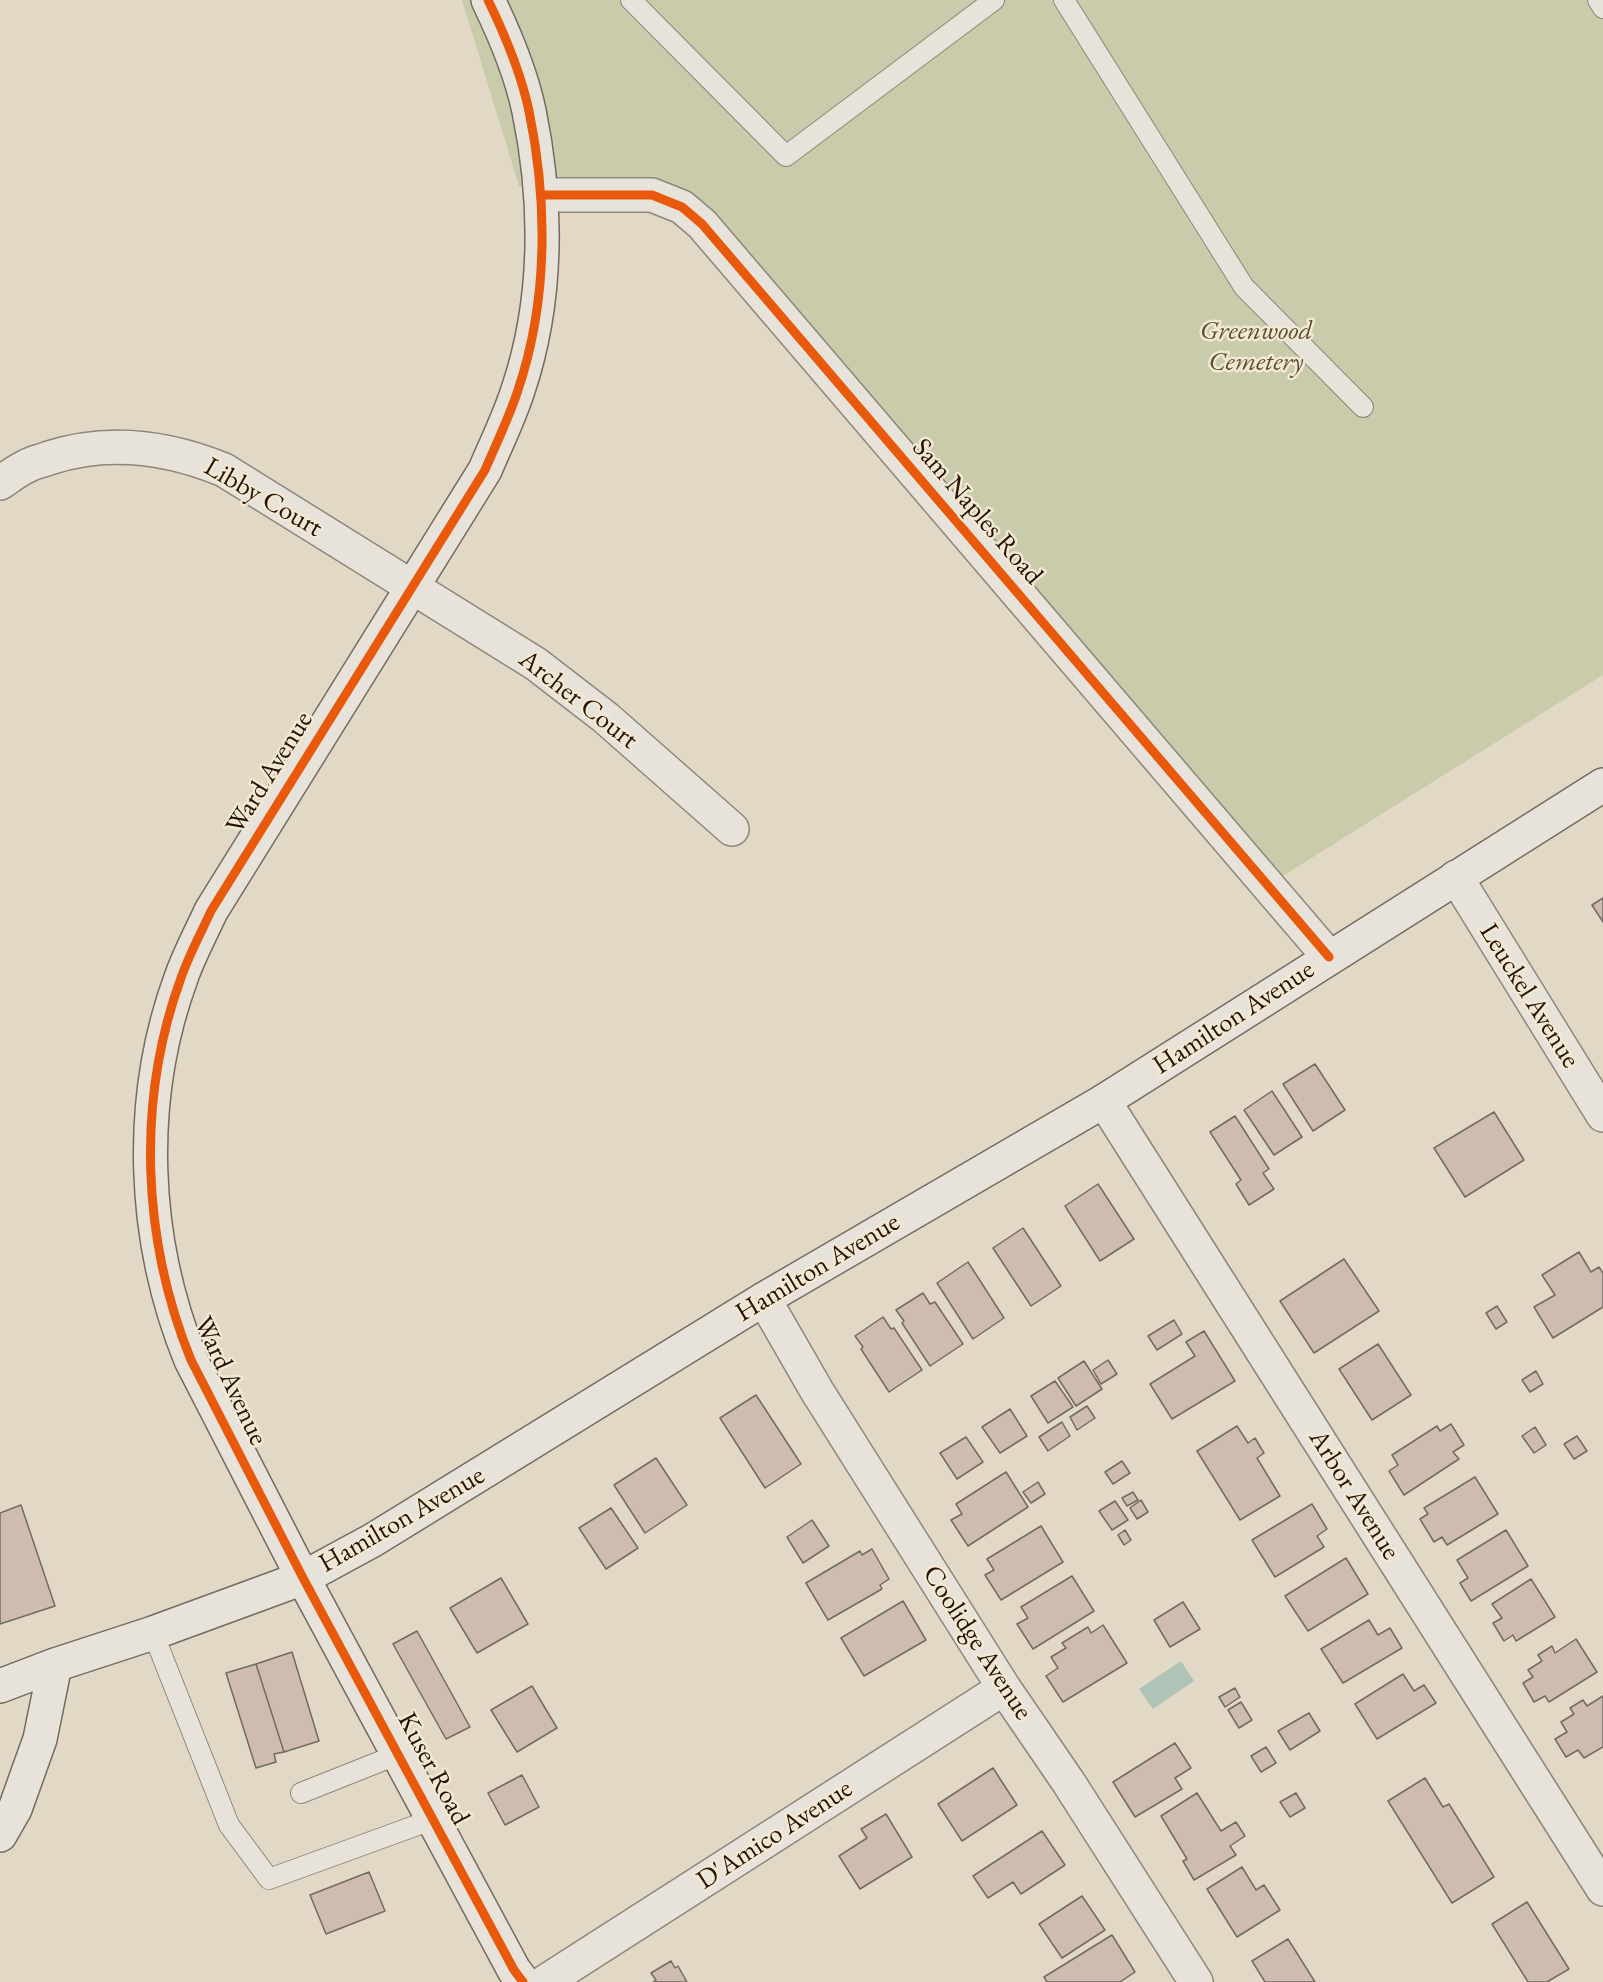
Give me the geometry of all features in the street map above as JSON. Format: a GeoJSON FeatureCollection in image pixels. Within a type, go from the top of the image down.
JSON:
{"type":"FeatureCollection","features":[{"type":"Feature","properties":{"kind":"street","name":"Ward Avenue"},"geometry":{"type":"LineString","coordinates":[[303,1578],[191,1360],[182,1337],[160,1257],[151,1194],[151,1121],[161,1048],[181,978],[210,911],[485,470],[518,391],[534,328],[540,275],[542,195],[528,110],[507,40],[488,0]]}},
{"type":"Feature","properties":{"kind":"street","name":"Sam Naples Road"},"geometry":{"type":"LineString","coordinates":[[542,195],[652,195],[682,207],[702,224],[1329,957]]}},
{"type":"Feature","properties":{"kind":"street","name":"Libby Court"},"geometry":{"type":"LineString","coordinates":[[0,483],[28,465],[68,452],[109,447],[154,449],[198,459],[224,470],[412,588]]}},
{"type":"Feature","properties":{"kind":"street","name":"Archer Court"},"geometry":{"type":"LineString","coordinates":[[412,588],[536,664],[606,718],[732,829]]}},
{"type":"Feature","properties":{"kind":"street","name":"Hamilton Avenue"},"geometry":{"type":"LineString","coordinates":[[0,1686],[303,1578],[374,1540],[764,1299],[1104,1101],[1603,784]]}},
{"type":"Feature","properties":{"kind":"street","name":"Leuckel Avenue"},"geometry":{"type":"LineString","coordinates":[[1456,877],[1603,1114]]}},
{"type":"Feature","properties":{"kind":"street","name":"Arbor Avenue"},"geometry":{"type":"LineString","coordinates":[[1104,1101],[1603,1889]]}},
{"type":"Feature","properties":{"kind":"street","name":"Coolidge Avenue"},"geometry":{"type":"LineString","coordinates":[[764,1299],[817,1391],[1004,1688],[1069,1783],[1196,1982]]}},
{"type":"Feature","properties":{"kind":"street","name":"Kuser Road"},"geometry":{"type":"LineString","coordinates":[[303,1578],[514,1970],[523,1982]]}},
{"type":"Feature","properties":{"kind":"street"},"geometry":{"type":"LineString","coordinates":[[0,1835],[15,1809],[40,1739],[55,1665]]}},
{"type":"Feature","properties":{"kind":"street","name":"D'Amico Avenue"},"geometry":{"type":"LineString","coordinates":[[545,1982],[1004,1688]]}},
{"type":"Feature","properties":{"kind":"lane"},"geometry":{"type":"LineString","coordinates":[[631,0],[786,156],[994,0]]}},
{"type":"Feature","properties":{"kind":"lane"},"geometry":{"type":"LineString","coordinates":[[1064,0],[1244,287],[1363,407]]}},
{"type":"Feature","properties":{"kind":"lane"},"geometry":{"type":"LineString","coordinates":[[1598,0],[1603,8]]}},
{"type":"Feature","properties":{"kind":"lane"},"geometry":{"type":"LineString","coordinates":[[153,1633],[229,1826],[269,1879],[434,1819]]}},
{"type":"Feature","properties":{"kind":"lane"},"geometry":{"type":"LineString","coordinates":[[301,1792],[399,1754]]}},
{"type":"Feature","properties":{"kind":"green space","name":"Greenwood Cemetery"},"geometry":{"type":"Polygon","coordinates":[[[462,0],[1603,0],[1603,675],[1267,886],[667,203],[519,186],[462,0]]]}},
{"type":"Feature","properties":{"kind":"shaded area"},"geometry":{"type":"Polygon","coordinates":[[[1181,1661],[1194,1681],[1153,1709],[1139,1689],[1181,1661]]]}},
{"type":"Feature","properties":{"kind":"building"},"geometry":{"type":"Polygon","coordinates":[[[1603,898],[1603,922],[1592,905],[1603,898]]]}},
{"type":"Feature","properties":{"kind":"building"},"geometry":{"type":"Polygon","coordinates":[[[1315,1064],[1345,1110],[1313,1131],[1283,1084],[1315,1064]]]}},
{"type":"Feature","properties":{"kind":"building"},"geometry":{"type":"Polygon","coordinates":[[[1272,1091],[1302,1137],[1274,1155],[1244,1110],[1272,1091]]]}},
{"type":"Feature","properties":{"kind":"building"},"geometry":{"type":"Polygon","coordinates":[[[1494,1112],[1524,1160],[1465,1197],[1434,1148],[1494,1112]]]}},
{"type":"Feature","properties":{"kind":"building"},"geometry":{"type":"Polygon","coordinates":[[[1235,1116],[1269,1169],[1263,1173],[1274,1189],[1249,1205],[1236,1184],[1241,1180],[1210,1132],[1235,1116]]]}},
{"type":"Feature","properties":{"kind":"building"},"geometry":{"type":"Polygon","coordinates":[[[1098,1184],[1134,1239],[1100,1261],[1065,1206],[1098,1184]]]}},
{"type":"Feature","properties":{"kind":"building"},"geometry":{"type":"Polygon","coordinates":[[[1023,1228],[1061,1286],[1031,1306],[993,1248],[1023,1228]]]}},
{"type":"Feature","properties":{"kind":"building"},"geometry":{"type":"Polygon","coordinates":[[[1579,1252],[1591,1272],[1599,1267],[1603,1273],[1603,1307],[1553,1338],[1534,1307],[1555,1295],[1542,1275],[1579,1252]]]}},
{"type":"Feature","properties":{"kind":"building"},"geometry":{"type":"Polygon","coordinates":[[[1344,1259],[1379,1311],[1314,1353],[1280,1301],[1344,1259]]]}},
{"type":"Feature","properties":{"kind":"building"},"geometry":{"type":"Polygon","coordinates":[[[968,1262],[1004,1318],[973,1339],[937,1283],[968,1262]]]}},
{"type":"Feature","properties":{"kind":"building"},"geometry":{"type":"Polygon","coordinates":[[[923,1293],[930,1304],[935,1302],[963,1344],[930,1366],[896,1310],[923,1293]]]}},
{"type":"Feature","properties":{"kind":"building"},"geometry":{"type":"Polygon","coordinates":[[[1497,1306],[1507,1322],[1496,1329],[1486,1313],[1497,1306]]]}},
{"type":"Feature","properties":{"kind":"building"},"geometry":{"type":"Polygon","coordinates":[[[883,1317],[891,1329],[894,1328],[922,1370],[889,1392],[855,1336],[883,1317]]]}},
{"type":"Feature","properties":{"kind":"building"},"geometry":{"type":"Polygon","coordinates":[[[1174,1320],[1182,1334],[1157,1350],[1148,1336],[1174,1320]]]}},
{"type":"Feature","properties":{"kind":"building"},"geometry":{"type":"Polygon","coordinates":[[[1204,1331],[1235,1381],[1172,1419],[1150,1384],[1195,1356],[1186,1342],[1204,1331]]]}},
{"type":"Feature","properties":{"kind":"building"},"geometry":{"type":"Polygon","coordinates":[[[1378,1344],[1411,1395],[1372,1420],[1339,1369],[1378,1344]]]}},
{"type":"Feature","properties":{"kind":"building"},"geometry":{"type":"Polygon","coordinates":[[[1108,1360],[1117,1374],[1101,1384],[1093,1370],[1108,1360]]]}},
{"type":"Feature","properties":{"kind":"building"},"geometry":{"type":"Polygon","coordinates":[[[1084,1361],[1102,1389],[1076,1406],[1058,1378],[1084,1361]]]}},
{"type":"Feature","properties":{"kind":"building"},"geometry":{"type":"Polygon","coordinates":[[[1536,1371],[1543,1384],[1530,1392],[1522,1380],[1536,1371]]]}},
{"type":"Feature","properties":{"kind":"building"},"geometry":{"type":"Polygon","coordinates":[[[1055,1381],[1073,1407],[1048,1423],[1031,1396],[1055,1381]]]}},
{"type":"Feature","properties":{"kind":"building"},"geometry":{"type":"Polygon","coordinates":[[[756,1395],[801,1464],[765,1488],[720,1418],[756,1395]]]}},
{"type":"Feature","properties":{"kind":"building"},"geometry":{"type":"Polygon","coordinates":[[[1087,1406],[1095,1418],[1077,1430],[1070,1417],[1087,1406]]]}},
{"type":"Feature","properties":{"kind":"building"},"geometry":{"type":"Polygon","coordinates":[[[1010,1409],[1027,1436],[1000,1453],[982,1427],[1010,1409]]]}},
{"type":"Feature","properties":{"kind":"building"},"geometry":{"type":"Polygon","coordinates":[[[1062,1422],[1070,1436],[1048,1451],[1039,1437],[1062,1422]]]}},
{"type":"Feature","properties":{"kind":"building"},"geometry":{"type":"Polygon","coordinates":[[[1451,1424],[1464,1445],[1453,1452],[1459,1459],[1404,1495],[1389,1471],[1398,1465],[1392,1455],[1437,1426],[1440,1431],[1451,1424]]]}},
{"type":"Feature","properties":{"kind":"building"},"geometry":{"type":"Polygon","coordinates":[[[1237,1426],[1248,1443],[1255,1438],[1264,1453],[1257,1458],[1280,1496],[1240,1520],[1197,1451],[1237,1426]]]}},
{"type":"Feature","properties":{"kind":"building"},"geometry":{"type":"Polygon","coordinates":[[[1535,1427],[1546,1445],[1534,1453],[1522,1436],[1535,1427]]]}},
{"type":"Feature","properties":{"kind":"building"},"geometry":{"type":"Polygon","coordinates":[[[1577,1436],[1587,1451],[1574,1459],[1564,1444],[1577,1436]]]}},
{"type":"Feature","properties":{"kind":"building"},"geometry":{"type":"Polygon","coordinates":[[[966,1437],[983,1462],[957,1479],[940,1453],[966,1437]]]}},
{"type":"Feature","properties":{"kind":"building"},"geometry":{"type":"Polygon","coordinates":[[[656,1458],[687,1505],[645,1533],[614,1485],[656,1458]]]}},
{"type":"Feature","properties":{"kind":"building"},"geometry":{"type":"Polygon","coordinates":[[[1122,1461],[1130,1473],[1113,1484],[1105,1472],[1122,1461]]]}},
{"type":"Feature","properties":{"kind":"building"},"geometry":{"type":"Polygon","coordinates":[[[1006,1472],[1028,1507],[968,1546],[951,1520],[962,1514],[956,1504],[1006,1472]]]}},
{"type":"Feature","properties":{"kind":"building"},"geometry":{"type":"Polygon","coordinates":[[[1475,1477],[1498,1514],[1447,1545],[1442,1537],[1434,1542],[1420,1519],[1428,1514],[1424,1508],[1475,1477]]]}},
{"type":"Feature","properties":{"kind":"building"},"geometry":{"type":"Polygon","coordinates":[[[1038,1482],[1045,1494],[1031,1503],[1023,1492],[1038,1482]]]}},
{"type":"Feature","properties":{"kind":"building"},"geometry":{"type":"Polygon","coordinates":[[[1133,1492],[1138,1500],[1127,1506],[1122,1498],[1133,1492]]]}},
{"type":"Feature","properties":{"kind":"building"},"geometry":{"type":"Polygon","coordinates":[[[1141,1500],[1148,1512],[1137,1519],[1130,1508],[1141,1500]]]}},
{"type":"Feature","properties":{"kind":"building"},"geometry":{"type":"Polygon","coordinates":[[[1115,1501],[1128,1520],[1112,1530],[1099,1511],[1115,1501]]]}},
{"type":"Feature","properties":{"kind":"building"},"geometry":{"type":"Polygon","coordinates":[[[1312,1504],[1327,1529],[1317,1536],[1324,1547],[1275,1577],[1252,1540],[1312,1504]]]}},
{"type":"Feature","properties":{"kind":"building"},"geometry":{"type":"Polygon","coordinates":[[[21,1505],[55,1606],[0,1624],[0,1513],[21,1505]]]}},
{"type":"Feature","properties":{"kind":"building"},"geometry":{"type":"Polygon","coordinates":[[[611,1508],[638,1548],[606,1569],[579,1528],[611,1508]]]}},
{"type":"Feature","properties":{"kind":"building"},"geometry":{"type":"Polygon","coordinates":[[[812,1520],[829,1546],[803,1563],[787,1537],[812,1520]]]}},
{"type":"Feature","properties":{"kind":"building"},"geometry":{"type":"Polygon","coordinates":[[[1041,1526],[1063,1562],[1001,1600],[985,1575],[994,1570],[987,1559],[1041,1526]]]}},
{"type":"Feature","properties":{"kind":"building"},"geometry":{"type":"Polygon","coordinates":[[[1125,1530],[1131,1540],[1124,1545],[1118,1535],[1125,1530]]]}},
{"type":"Feature","properties":{"kind":"building"},"geometry":{"type":"Polygon","coordinates":[[[1506,1530],[1528,1566],[1471,1601],[1460,1583],[1468,1578],[1457,1560],[1506,1530]]]}},
{"type":"Feature","properties":{"kind":"building"},"geometry":{"type":"Polygon","coordinates":[[[872,1549],[889,1579],[880,1585],[882,1589],[828,1620],[806,1583],[860,1551],[862,1555],[872,1549]]]}},
{"type":"Feature","properties":{"kind":"building"},"geometry":{"type":"Polygon","coordinates":[[[1346,1558],[1368,1594],[1308,1631],[1285,1596],[1346,1558]]]}},
{"type":"Feature","properties":{"kind":"building"},"geometry":{"type":"Polygon","coordinates":[[[1072,1576],[1094,1611],[1033,1649],[1017,1624],[1028,1618],[1021,1607],[1072,1576]]]}},
{"type":"Feature","properties":{"kind":"building"},"geometry":{"type":"Polygon","coordinates":[[[501,1578],[528,1624],[477,1653],[450,1608],[501,1578]]]}},
{"type":"Feature","properties":{"kind":"building"},"geometry":{"type":"Polygon","coordinates":[[[1531,1579],[1555,1617],[1516,1641],[1513,1635],[1504,1641],[1493,1623],[1502,1618],[1492,1604],[1531,1579]]]}},
{"type":"Feature","properties":{"kind":"building"},"geometry":{"type":"Polygon","coordinates":[[[903,1601],[926,1640],[864,1676],[841,1638],[903,1601]]]}},
{"type":"Feature","properties":{"kind":"building"},"geometry":{"type":"Polygon","coordinates":[[[1183,1602],[1200,1629],[1170,1647],[1154,1620],[1183,1602]]]}},
{"type":"Feature","properties":{"kind":"building"},"geometry":{"type":"Polygon","coordinates":[[[1369,1620],[1378,1635],[1390,1628],[1402,1648],[1343,1683],[1321,1649],[1369,1620]]]}},
{"type":"Feature","properties":{"kind":"building"},"geometry":{"type":"Polygon","coordinates":[[[1103,1625],[1127,1663],[1063,1702],[1046,1676],[1058,1668],[1051,1657],[1066,1648],[1062,1643],[1088,1627],[1091,1633],[1103,1625]]]}},
{"type":"Feature","properties":{"kind":"building"},"geometry":{"type":"Polygon","coordinates":[[[417,1631],[470,1727],[446,1739],[393,1644],[417,1631]]]}},
{"type":"Feature","properties":{"kind":"building"},"geometry":{"type":"Polygon","coordinates":[[[1576,1639],[1597,1672],[1549,1702],[1545,1696],[1534,1702],[1523,1683],[1533,1677],[1528,1670],[1542,1661],[1538,1655],[1552,1646],[1555,1653],[1576,1639]]]}},
{"type":"Feature","properties":{"kind":"building"},"geometry":{"type":"Polygon","coordinates":[[[292,1652],[319,1741],[284,1752],[256,1664],[292,1652]]]}},
{"type":"Feature","properties":{"kind":"building"},"geometry":{"type":"Polygon","coordinates":[[[256,1664],[284,1752],[274,1754],[276,1762],[256,1768],[226,1673],[256,1664]]]}},
{"type":"Feature","properties":{"kind":"building"},"geometry":{"type":"Polygon","coordinates":[[[1403,1674],[1414,1691],[1424,1685],[1436,1703],[1377,1739],[1355,1704],[1403,1674]]]}},
{"type":"Feature","properties":{"kind":"building"},"geometry":{"type":"Polygon","coordinates":[[[532,1686],[557,1728],[517,1752],[491,1710],[532,1686]]]}},
{"type":"Feature","properties":{"kind":"building"},"geometry":{"type":"Polygon","coordinates":[[[1235,1688],[1240,1697],[1225,1707],[1219,1697],[1235,1688]]]}},
{"type":"Feature","properties":{"kind":"building"},"geometry":{"type":"Polygon","coordinates":[[[1603,1696],[1603,1747],[1584,1758],[1578,1750],[1566,1757],[1555,1739],[1567,1732],[1561,1722],[1574,1714],[1570,1708],[1583,1700],[1587,1706],[1603,1696]]]}},
{"type":"Feature","properties":{"kind":"building"},"geometry":{"type":"Polygon","coordinates":[[[1241,1702],[1252,1720],[1239,1728],[1228,1710],[1241,1702]]]}},
{"type":"Feature","properties":{"kind":"building"},"geometry":{"type":"Polygon","coordinates":[[[1309,1713],[1320,1731],[1290,1750],[1278,1731],[1309,1713]]]}},
{"type":"Feature","properties":{"kind":"building"},"geometry":{"type":"Polygon","coordinates":[[[1175,1743],[1191,1768],[1175,1778],[1182,1789],[1135,1817],[1113,1782],[1175,1743]]]}},
{"type":"Feature","properties":{"kind":"building"},"geometry":{"type":"Polygon","coordinates":[[[1266,1747],[1276,1763],[1261,1772],[1251,1756],[1266,1747]]]}},
{"type":"Feature","properties":{"kind":"building"},"geometry":{"type":"Polygon","coordinates":[[[993,1768],[1017,1805],[962,1841],[938,1804],[993,1768]]]}},
{"type":"Feature","properties":{"kind":"building"},"geometry":{"type":"Polygon","coordinates":[[[522,1775],[539,1807],[505,1825],[488,1793],[522,1775]]]}},
{"type":"Feature","properties":{"kind":"building"},"geometry":{"type":"Polygon","coordinates":[[[1425,1778],[1443,1807],[1449,1804],[1494,1877],[1452,1903],[1388,1801],[1425,1778]]]}},
{"type":"Feature","properties":{"kind":"building"},"geometry":{"type":"Polygon","coordinates":[[[1197,1793],[1221,1831],[1236,1822],[1245,1836],[1230,1846],[1236,1855],[1194,1880],[1183,1861],[1187,1859],[1161,1816],[1197,1793]]]}},
{"type":"Feature","properties":{"kind":"building"},"geometry":{"type":"Polygon","coordinates":[[[1296,1793],[1305,1808],[1290,1817],[1280,1802],[1296,1793]]]}},
{"type":"Feature","properties":{"kind":"building"},"geometry":{"type":"Polygon","coordinates":[[[886,1814],[912,1857],[860,1889],[839,1856],[867,1838],[861,1829],[886,1814]]]}},
{"type":"Feature","properties":{"kind":"building"},"geometry":{"type":"Polygon","coordinates":[[[1042,1831],[1065,1865],[1021,1894],[1013,1882],[988,1898],[973,1876],[1042,1831]]]}},
{"type":"Feature","properties":{"kind":"building"},"geometry":{"type":"Polygon","coordinates":[[[1242,1867],[1256,1890],[1264,1885],[1280,1910],[1237,1937],[1207,1889],[1242,1867]]]}},
{"type":"Feature","properties":{"kind":"building"},"geometry":{"type":"Polygon","coordinates":[[[369,1872],[385,1911],[326,1934],[310,1895],[369,1872]]]}},
{"type":"Feature","properties":{"kind":"building"},"geometry":{"type":"Polygon","coordinates":[[[1082,1896],[1105,1930],[1062,1958],[1039,1924],[1082,1896]]]}},
{"type":"Feature","properties":{"kind":"building"},"geometry":{"type":"Polygon","coordinates":[[[1527,1902],[1569,1969],[1547,1982],[1528,1982],[1492,1924],[1527,1902]]]}},
{"type":"Feature","properties":{"kind":"building"},"geometry":{"type":"Polygon","coordinates":[[[1112,1935],[1135,1972],[1120,1982],[1047,1982],[1044,1977],[1112,1935]]]}},
{"type":"Feature","properties":{"kind":"building"},"geometry":{"type":"Polygon","coordinates":[[[1288,1939],[1315,1982],[1265,1982],[1252,1961],[1288,1939]]]}},
{"type":"Feature","properties":{"kind":"building"},"geometry":{"type":"Polygon","coordinates":[[[671,1961],[675,1968],[678,1966],[687,1982],[653,1982],[656,1980],[651,1973],[671,1961]]]}},
{"type":"Feature","properties":{"kind":"cycle path"},"geometry":{"type":"LineString","coordinates":[[488,0],[522,83],[529,111],[540,181],[542,216],[540,287],[528,356],[511,411],[485,470],[211,911],[191,952],[167,1025],[157,1073],[151,1121],[151,1170],[154,1219],[162,1267],[191,1360],[303,1578],[514,1970],[523,1982]]}},
{"type":"Feature","properties":{"kind":"cycle path"},"geometry":{"type":"LineString","coordinates":[[542,195],[652,195],[682,207],[702,224],[1329,957]]}}]}
